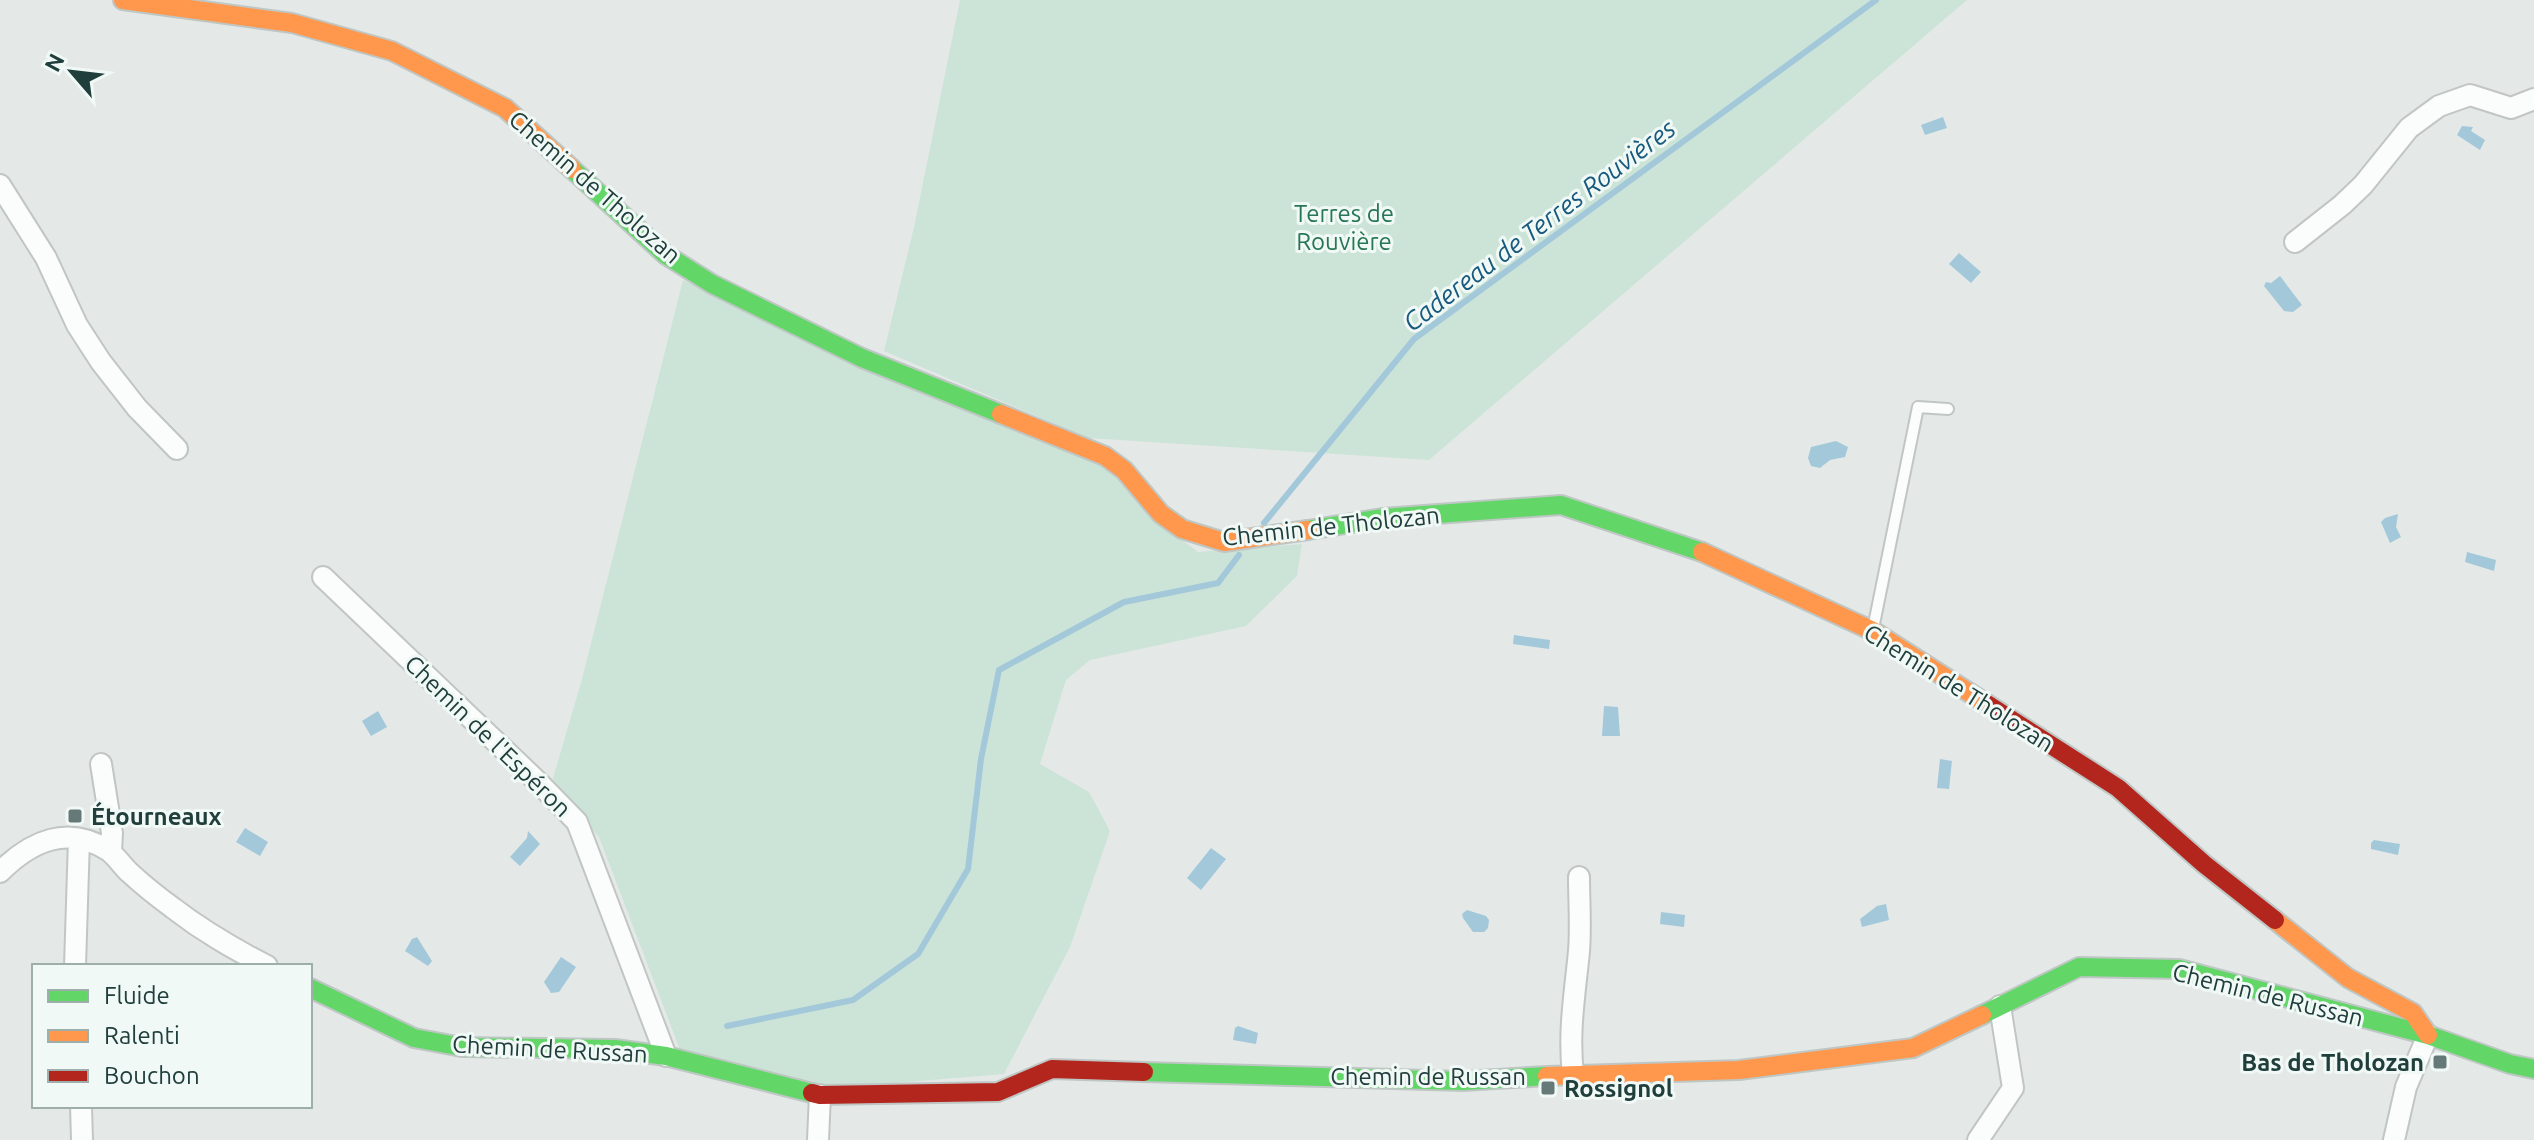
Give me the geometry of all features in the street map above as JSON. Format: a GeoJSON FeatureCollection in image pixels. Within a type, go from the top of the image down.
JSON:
{"type":"FeatureCollection","features":[{"type":"Feature","properties":{"kind":"street","name":"Chemin de Tholozan"},"geometry":{"type":"LineString","coordinates":[[123,0],[292,23],[392,51],[505,108],[666,255],[712,284],[862,358],[1105,456],[1137,482],[1161,514],[1182,529],[1200,536],[1224,542],[1383,518],[1561,505],[1714,556],[1873,631],[2118,788],[2204,864],[2358,983],[2413,1013],[2428,1035]]}},
{"type":"Feature","properties":{"kind":"street"},"geometry":{"type":"LineString","coordinates":[[2295,242],[2342,205],[2363,185],[2409,128],[2439,106],[2470,95],[2511,108],[2534,99]]}},
{"type":"Feature","properties":{"kind":"street"},"geometry":{"type":"LineString","coordinates":[[0,185],[46,258],[77,325],[101,362],[137,408],[177,449]]}},
{"type":"Feature","properties":{"kind":"street","name":"Chemin de l'Espéron"},"geometry":{"type":"LineString","coordinates":[[323,577],[577,822],[666,1056]]}},
{"type":"Feature","properties":{"kind":"street"},"geometry":{"type":"LineString","coordinates":[[101,764],[112,833],[111,852]]}},
{"type":"Feature","properties":{"kind":"street"},"geometry":{"type":"LineString","coordinates":[[75,964],[79,839]]}},
{"type":"Feature","properties":{"kind":"street"},"geometry":{"type":"LineString","coordinates":[[0,872],[16,855],[43,840],[79,839],[111,852],[147,888],[208,935],[263,964]]}},
{"type":"Feature","properties":{"kind":"street"},"geometry":{"type":"LineString","coordinates":[[1573,1074],[1570,1048],[1573,988],[1579,949],[1579,877]]}},
{"type":"Feature","properties":{"kind":"street","name":"Chemin de Russan"},"geometry":{"type":"LineString","coordinates":[[312,989],[414,1038],[462,1047],[615,1049],[666,1056],[820,1095],[998,1092],[1052,1069],[1463,1081],[1573,1074],[1739,1070],[1913,1048],[2079,967],[2179,969],[2428,1035],[2510,1064],[2534,1069]]}},
{"type":"Feature","properties":{"kind":"street"},"geometry":{"type":"LineString","coordinates":[[2358,983],[2351,996],[2359,1017],[2379,1010],[2380,995]]}},
{"type":"Feature","properties":{"kind":"street"},"geometry":{"type":"LineString","coordinates":[[1978,1140],[2013,1088],[2000,1006]]}},
{"type":"Feature","properties":{"kind":"street"},"geometry":{"type":"LineString","coordinates":[[2394,1140],[2406,1087],[2428,1035]]}},
{"type":"Feature","properties":{"kind":"street"},"geometry":{"type":"LineString","coordinates":[[818,1140],[820,1095]]}},
{"type":"Feature","properties":{"kind":"street"},"geometry":{"type":"LineString","coordinates":[[81,1108],[82,1140]]}},
{"type":"Feature","properties":{"kind":"lane"},"geometry":{"type":"LineString","coordinates":[[1873,631],[1918,407],[1948,409]]}},
{"type":"Feature","properties":{"kind":"green space","name":"Terres de Rouvière"},"geometry":{"type":"Polygon","coordinates":[[[960,0],[1967,0],[1429,460],[1088,438],[884,351],[914,227],[960,0]]]}},
{"type":"Feature","properties":{"kind":"green space"},"geometry":{"type":"Polygon","coordinates":[[[683,280],[1112,471],[1154,519],[1198,552],[1302,544],[1297,576],[1246,626],[1090,660],[1066,680],[1040,764],[1089,792],[1110,831],[1070,947],[1004,1074],[858,1086],[812,1083],[680,1050],[599,837],[551,785],[582,679],[683,280]]]}},
{"type":"Feature","properties":{"kind":"water"},"geometry":{"type":"Polygon","coordinates":[[[1943,117],[1947,128],[1925,135],[1921,125],[1943,117]]]}},
{"type":"Feature","properties":{"kind":"water"},"geometry":{"type":"Polygon","coordinates":[[[2462,126],[2473,127],[2471,131],[2485,140],[2480,150],[2457,135],[2462,126]]]}},
{"type":"Feature","properties":{"kind":"water"},"geometry":{"type":"Polygon","coordinates":[[[1959,253],[1981,272],[1971,283],[1949,264],[1959,253]]]}},
{"type":"Feature","properties":{"kind":"water"},"geometry":{"type":"Polygon","coordinates":[[[2280,276],[2302,305],[2293,312],[2284,311],[2264,286],[2280,276]]]}},
{"type":"Feature","properties":{"kind":"water"},"geometry":{"type":"Polygon","coordinates":[[[1836,441],[1848,447],[1845,457],[1830,460],[1820,468],[1811,466],[1808,458],[1811,447],[1836,441]]]}},
{"type":"Feature","properties":{"kind":"water"},"geometry":{"type":"Polygon","coordinates":[[[2398,514],[2396,527],[2401,537],[2390,543],[2381,522],[2398,514]]]}},
{"type":"Feature","properties":{"kind":"water"},"geometry":{"type":"Polygon","coordinates":[[[2467,552],[2496,560],[2494,571],[2465,562],[2467,552]]]}},
{"type":"Feature","properties":{"kind":"water"},"geometry":{"type":"Polygon","coordinates":[[[1514,635],[1550,640],[1549,649],[1513,644],[1514,635]]]}},
{"type":"Feature","properties":{"kind":"water"},"geometry":{"type":"Polygon","coordinates":[[[1604,706],[1618,707],[1620,736],[1602,736],[1604,706]]]}},
{"type":"Feature","properties":{"kind":"water"},"geometry":{"type":"Polygon","coordinates":[[[378,711],[387,727],[371,736],[362,721],[378,711]]]}},
{"type":"Feature","properties":{"kind":"water"},"geometry":{"type":"Polygon","coordinates":[[[1940,759],[1952,761],[1949,789],[1937,788],[1940,759]]]}},
{"type":"Feature","properties":{"kind":"water"},"geometry":{"type":"Polygon","coordinates":[[[245,828],[268,842],[260,856],[236,842],[245,828]]]}},
{"type":"Feature","properties":{"kind":"water"},"geometry":{"type":"Polygon","coordinates":[[[528,831],[540,844],[520,866],[510,857],[527,838],[528,831]]]}},
{"type":"Feature","properties":{"kind":"water"},"geometry":{"type":"Polygon","coordinates":[[[2374,840],[2400,844],[2398,855],[2371,849],[2374,840]]]}},
{"type":"Feature","properties":{"kind":"water"},"geometry":{"type":"Polygon","coordinates":[[[1211,848],[1226,859],[1201,890],[1187,878],[1211,848]]]}},
{"type":"Feature","properties":{"kind":"water"},"geometry":{"type":"Polygon","coordinates":[[[1886,904],[1889,920],[1862,927],[1860,919],[1877,906],[1886,904]]]}},
{"type":"Feature","properties":{"kind":"water"},"geometry":{"type":"Polygon","coordinates":[[[1467,910],[1486,916],[1488,928],[1484,932],[1473,932],[1463,918],[1462,914],[1467,910]]]}},
{"type":"Feature","properties":{"kind":"water"},"geometry":{"type":"Polygon","coordinates":[[[1661,912],[1685,915],[1684,927],[1660,924],[1661,912]]]}},
{"type":"Feature","properties":{"kind":"water"},"geometry":{"type":"Polygon","coordinates":[[[417,937],[432,961],[428,966],[405,951],[412,939],[417,937]]]}},
{"type":"Feature","properties":{"kind":"water"},"geometry":{"type":"Polygon","coordinates":[[[561,957],[576,967],[559,992],[551,993],[544,982],[561,957]]]}},
{"type":"Feature","properties":{"kind":"water"},"geometry":{"type":"Polygon","coordinates":[[[1238,1026],[1258,1033],[1256,1044],[1233,1040],[1238,1026]]]}},
{"type":"Feature","properties":{"kind":"waterway","name":"Cadereau de Terres Rouvières"},"geometry":{"type":"LineString","coordinates":[[1264,523],[1414,339],[1876,0]]}},
{"type":"Feature","properties":{"kind":"waterway","name":"Cadereau de Terres Rouvières"},"geometry":{"type":"LineString","coordinates":[[727,1026],[853,1000],[918,954],[968,869],[981,759],[999,670],[1124,602],[1218,583],[1239,555]]}},
{"type":"Feature","properties":{"kind":"traffic: fast"},"geometry":{"type":"LineString","coordinates":[[572,169],[666,255],[712,284],[862,358],[1001,414]]}},
{"type":"Feature","properties":{"kind":"traffic: fast"},"geometry":{"type":"LineString","coordinates":[[1308,530],[1383,518],[1561,505],[1702,552]]}},
{"type":"Feature","properties":{"kind":"traffic: fast"},"geometry":{"type":"LineString","coordinates":[[1982,1015],[2079,967],[2179,969],[2428,1035],[2510,1064],[2534,1069]]}},
{"type":"Feature","properties":{"kind":"traffic: fast"},"geometry":{"type":"LineString","coordinates":[[312,989],[414,1038],[462,1047],[615,1049],[666,1056],[812,1093]]}},
{"type":"Feature","properties":{"kind":"traffic: fast"},"geometry":{"type":"LineString","coordinates":[[1144,1072],[1463,1081],[1547,1076]]}},
{"type":"Feature","properties":{"kind":"traffic: slow"},"geometry":{"type":"LineString","coordinates":[[123,0],[292,23],[392,51],[505,108],[572,169]]}},
{"type":"Feature","properties":{"kind":"traffic: slow"},"geometry":{"type":"LineString","coordinates":[[1001,414],[1105,456],[1124,470],[1161,514],[1182,529],[1224,542],[1308,530]]}},
{"type":"Feature","properties":{"kind":"traffic: slow"},"geometry":{"type":"LineString","coordinates":[[1702,552],[1873,631],[1987,704]]}},
{"type":"Feature","properties":{"kind":"traffic: slow"},"geometry":{"type":"LineString","coordinates":[[2275,920],[2348,978],[2413,1013],[2428,1035]]}},
{"type":"Feature","properties":{"kind":"traffic: slow"},"geometry":{"type":"LineString","coordinates":[[1547,1076],[1739,1070],[1913,1048],[1982,1015]]}},
{"type":"Feature","properties":{"kind":"traffic: jam"},"geometry":{"type":"LineString","coordinates":[[1987,704],[2118,788],[2204,864],[2275,920]]}},
{"type":"Feature","properties":{"kind":"traffic: jam"},"geometry":{"type":"LineString","coordinates":[[812,1093],[998,1092],[1052,1069],[1144,1072]]}},
{"type":"Feature","properties":{"kind":"place","name":"Étourneaux"},"geometry":{"type":"Point","coordinates":[75,816]}},
{"type":"Feature","properties":{"kind":"place","name":"Bas de Tholozan"},"geometry":{"type":"Point","coordinates":[2440,1062]}},
{"type":"Feature","properties":{"kind":"place","name":"Rossignol"},"geometry":{"type":"Point","coordinates":[1548,1088]}}]}
